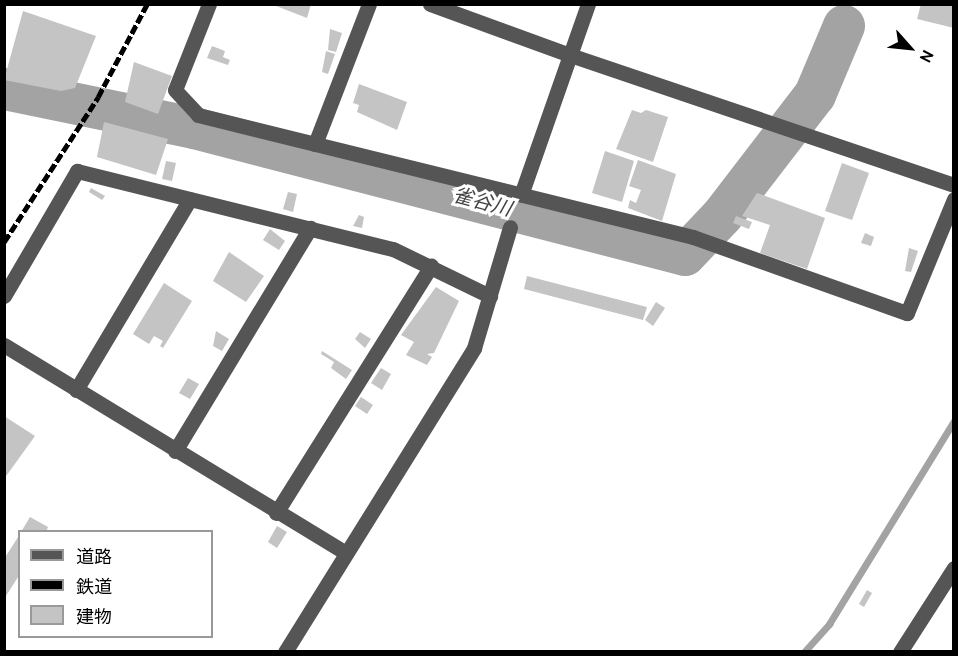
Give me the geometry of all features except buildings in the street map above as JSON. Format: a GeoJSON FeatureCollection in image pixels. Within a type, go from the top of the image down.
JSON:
{"type":"FeatureCollection","features":[{"type":"Feature","properties":{"kind":"street"},"geometry":{"type":"LineString","coordinates":[[209,4],[175,90],[198,115],[693,237],[908,313],[954,199]]}},
{"type":"Feature","properties":{"kind":"street"},"geometry":{"type":"LineString","coordinates":[[315,144],[369,4]]}},
{"type":"Feature","properties":{"kind":"street"},"geometry":{"type":"LineString","coordinates":[[430,4],[570,55],[954,185]]}},
{"type":"Feature","properties":{"kind":"street"},"geometry":{"type":"LineString","coordinates":[[521,195],[588,4]]}},
{"type":"Feature","properties":{"kind":"street"},"geometry":{"type":"LineString","coordinates":[[4,296],[77,171],[393,249],[490,296]]}},
{"type":"Feature","properties":{"kind":"street"},"geometry":{"type":"LineString","coordinates":[[76,390],[190,199]]}},
{"type":"Feature","properties":{"kind":"street"},"geometry":{"type":"LineString","coordinates":[[285,651],[474,348],[510,227]]}},
{"type":"Feature","properties":{"kind":"street"},"geometry":{"type":"LineString","coordinates":[[175,451],[310,228]]}},
{"type":"Feature","properties":{"kind":"street"},"geometry":{"type":"LineString","coordinates":[[276,513],[431,266]]}},
{"type":"Feature","properties":{"kind":"street"},"geometry":{"type":"LineString","coordinates":[[4,345],[276,513],[346,553]]}},
{"type":"Feature","properties":{"kind":"street"},"geometry":{"type":"LineString","coordinates":[[900,651],[954,568]]}},
{"type":"Feature","properties":{"kind":"waterway","name":"雀谷川"},"geometry":{"type":"LineString","coordinates":[[4,89],[194,128],[685,255],[722,216],[815,95],[844,26]]}},
{"type":"Feature","properties":{"kind":"waterway"},"geometry":{"type":"LineString","coordinates":[[804,652],[829,624],[954,421]]}},
{"type":"Feature","properties":{"kind":"railway"},"geometry":{"type":"LineString","coordinates":[[4,242],[98,97],[147,4]]}}]}
